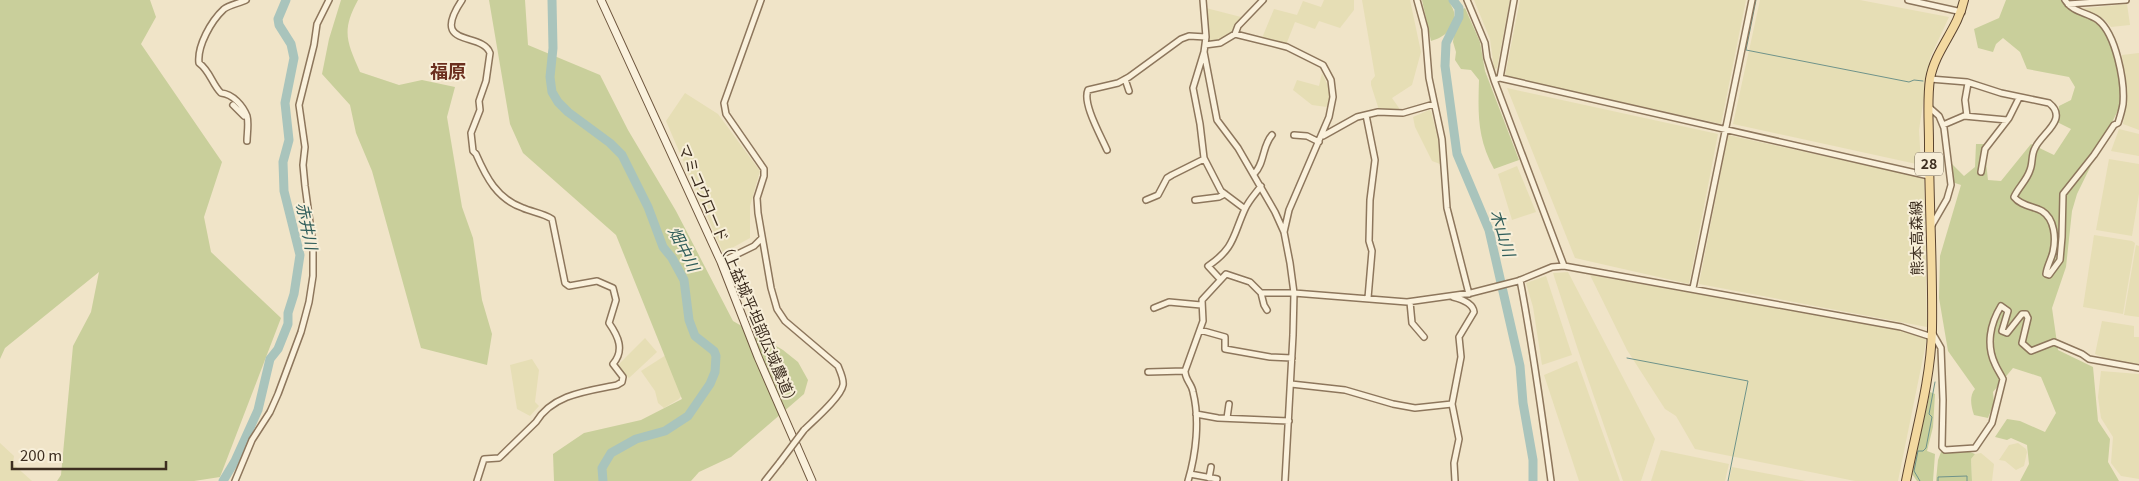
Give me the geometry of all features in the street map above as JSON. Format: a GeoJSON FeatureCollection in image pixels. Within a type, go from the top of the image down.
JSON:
{"type":"FeatureCollection","features":[{"type":"Feature","properties":{"kind":"main road","name":"熊本高森線"},"geometry":{"type":"LineString","coordinates":[[1906,481],[1928,381],[1932,334],[1929,176],[1930,79],[1937,58],[1962,12],[1964,0]]}},
{"type":"Feature","properties":{"kind":"street"},"geometry":{"type":"LineString","coordinates":[[246,0],[225,7],[210,28],[198,56],[199,63],[206,69],[215,86],[221,93],[228,94],[234,98],[247,116],[247,141]]}},
{"type":"Feature","properties":{"kind":"street"},"geometry":{"type":"LineString","coordinates":[[235,481],[252,440],[270,412],[278,394],[301,332],[309,302],[313,276],[313,245],[304,186],[303,165],[305,147],[299,105],[317,24],[329,0]]}},
{"type":"Feature","properties":{"kind":"street"},"geometry":{"type":"LineString","coordinates":[[462,0],[453,15],[451,23],[454,31],[460,37],[483,45],[490,53],[486,81],[479,101],[480,110],[471,134],[473,151],[489,180],[504,198],[517,206],[546,215],[552,219],[565,283],[568,286],[597,280],[613,288],[616,300],[609,323],[620,342],[617,359],[612,364],[623,377],[622,382],[617,385],[576,393],[561,399],[539,416],[536,422],[499,458],[484,459],[477,481]]}},
{"type":"Feature","properties":{"kind":"street","name":"マミコウロード（上益城平坦部広域農道）"},"geometry":{"type":"LineString","coordinates":[[601,0],[720,262],[812,481]]}},
{"type":"Feature","properties":{"kind":"street"},"geometry":{"type":"LineString","coordinates":[[761,0],[724,103],[726,114],[764,169],[764,176],[757,198],[771,288],[778,309],[785,321],[838,366],[842,375],[843,385],[840,393],[804,430],[765,481]]}},
{"type":"Feature","properties":{"kind":"street"},"geometry":{"type":"LineString","coordinates":[[1203,0],[1206,37],[1204,52],[1193,88],[1204,159],[1217,185],[1245,209]]}},
{"type":"Feature","properties":{"kind":"street"},"geometry":{"type":"LineString","coordinates":[[1205,45],[1220,43],[1235,34],[1238,26],[1263,0]]}},
{"type":"Feature","properties":{"kind":"street"},"geometry":{"type":"LineString","coordinates":[[1417,0],[1425,29],[1429,78],[1442,139],[1447,208],[1470,294]]}},
{"type":"Feature","properties":{"kind":"street"},"geometry":{"type":"LineString","coordinates":[[1467,0],[1485,43],[1487,58],[1497,79],[1564,266]]}},
{"type":"Feature","properties":{"kind":"street"},"geometry":{"type":"LineString","coordinates":[[1497,79],[1514,0]]}},
{"type":"Feature","properties":{"kind":"street"},"geometry":{"type":"LineString","coordinates":[[1693,288],[1752,0]]}},
{"type":"Feature","properties":{"kind":"street"},"geometry":{"type":"LineString","coordinates":[[1908,0],[1962,12]]}},
{"type":"Feature","properties":{"kind":"street"},"geometry":{"type":"LineString","coordinates":[[2067,2],[2126,0]]}},
{"type":"Feature","properties":{"kind":"street"},"geometry":{"type":"LineString","coordinates":[[1930,79],[1968,83],[2019,98],[2049,102],[2057,111],[2052,126],[2036,146],[2030,162],[2030,170],[2014,197],[2018,202],[2044,212],[2051,220],[2054,229],[2054,250],[2048,263],[2046,274],[2049,275],[2060,260],[2063,194],[2094,155],[2114,125],[2118,123],[2123,103],[2120,68],[2112,40],[2102,23],[2095,18],[2076,11],[2067,2]]}},
{"type":"Feature","properties":{"kind":"street"},"geometry":{"type":"LineString","coordinates":[[1235,34],[1287,47],[1323,65],[1331,80],[1333,97],[1322,136],[1288,210],[1284,232]]}},
{"type":"Feature","properties":{"kind":"street"},"geometry":{"type":"LineString","coordinates":[[1107,150],[1088,105],[1087,92],[1090,89],[1118,83],[1181,39],[1189,36],[1206,37]]}},
{"type":"Feature","properties":{"kind":"street"},"geometry":{"type":"LineString","coordinates":[[1204,52],[1217,120],[1254,174],[1276,212],[1284,232],[1294,293],[1286,481]]}},
{"type":"Feature","properties":{"kind":"street"},"geometry":{"type":"LineString","coordinates":[[1125,79],[1129,91]]}},
{"type":"Feature","properties":{"kind":"street"},"geometry":{"type":"LineString","coordinates":[[1497,79],[1929,176]]}},
{"type":"Feature","properties":{"kind":"street"},"geometry":{"type":"LineString","coordinates":[[1967,116],[1965,100],[1968,83]]}},
{"type":"Feature","properties":{"kind":"street"},"geometry":{"type":"LineString","coordinates":[[1981,172],[1985,149],[2007,120],[2019,98]]}},
{"type":"Feature","properties":{"kind":"street"},"geometry":{"type":"LineString","coordinates":[[1322,136],[1357,117],[1378,112],[1403,113],[1434,104]]}},
{"type":"Feature","properties":{"kind":"street"},"geometry":{"type":"LineString","coordinates":[[233,105],[248,120]]}},
{"type":"Feature","properties":{"kind":"street"},"geometry":{"type":"LineString","coordinates":[[1930,108],[1939,116],[1943,126],[1951,186],[1947,199],[1930,227]]}},
{"type":"Feature","properties":{"kind":"street"},"geometry":{"type":"LineString","coordinates":[[1366,115],[1375,160],[1370,200],[1369,242],[1372,251],[1368,298]]}},
{"type":"Feature","properties":{"kind":"street"},"geometry":{"type":"LineString","coordinates":[[1943,126],[1967,116],[2007,120]]}},
{"type":"Feature","properties":{"kind":"street"},"geometry":{"type":"LineString","coordinates":[[1254,174],[1260,166],[1268,140],[1272,135]]}},
{"type":"Feature","properties":{"kind":"street"},"geometry":{"type":"LineString","coordinates":[[1294,135],[1307,136],[1319,142]]}},
{"type":"Feature","properties":{"kind":"street"},"geometry":{"type":"LineString","coordinates":[[1146,200],[1158,195],[1167,178],[1204,159]]}},
{"type":"Feature","properties":{"kind":"street"},"geometry":{"type":"LineString","coordinates":[[1220,279],[1208,266],[1227,251],[1245,209],[1261,186]]}},
{"type":"Feature","properties":{"kind":"street"},"geometry":{"type":"LineString","coordinates":[[1195,200],[1219,197],[1226,194]]}},
{"type":"Feature","properties":{"kind":"street"},"geometry":{"type":"LineString","coordinates":[[720,262],[754,246],[762,238]]}},
{"type":"Feature","properties":{"kind":"street"},"geometry":{"type":"LineString","coordinates":[[1262,293],[1294,293],[1410,302],[1470,294],[1519,281],[1552,267],[1564,266],[1693,288],[1932,334],[1941,348],[1942,447],[1945,450],[1974,448],[1992,423],[2002,378],[1994,363],[1989,334],[1995,316],[2001,306],[2008,311],[2002,331],[2007,333],[2018,317],[2026,314],[2028,318],[2022,343],[2031,351],[2054,342],[2089,359],[2139,368]]}},
{"type":"Feature","properties":{"kind":"street"},"geometry":{"type":"LineString","coordinates":[[1188,481],[1195,452],[1196,414],[1193,390],[1186,379],[1185,371],[1203,321],[1201,305],[1204,296],[1220,279],[1226,274],[1230,274],[1250,282],[1262,293],[1264,306],[1267,310]]}},
{"type":"Feature","properties":{"kind":"street"},"geometry":{"type":"LineString","coordinates":[[1519,281],[1538,373],[1539,394],[1551,481]]}},
{"type":"Feature","properties":{"kind":"street"},"geometry":{"type":"LineString","coordinates":[[1452,297],[1465,301],[1472,307],[1474,312],[1459,337],[1461,363],[1452,404],[1459,439],[1454,463],[1455,481]]}},
{"type":"Feature","properties":{"kind":"street"},"geometry":{"type":"LineString","coordinates":[[1154,308],[1169,302],[1201,305]]}},
{"type":"Feature","properties":{"kind":"street"},"geometry":{"type":"LineString","coordinates":[[1410,302],[1412,323],[1424,337]]}},
{"type":"Feature","properties":{"kind":"street"},"geometry":{"type":"LineString","coordinates":[[1200,330],[1225,337],[1225,349],[1270,357],[1292,358]]}},
{"type":"Feature","properties":{"kind":"street"},"geometry":{"type":"LineString","coordinates":[[1148,372],[1185,371]]}},
{"type":"Feature","properties":{"kind":"street"},"geometry":{"type":"LineString","coordinates":[[1291,384],[1345,390],[1393,404],[1415,408],[1452,404]]}},
{"type":"Feature","properties":{"kind":"street"},"geometry":{"type":"LineString","coordinates":[[1227,418],[1229,404]]}},
{"type":"Feature","properties":{"kind":"street"},"geometry":{"type":"LineString","coordinates":[[1196,414],[1227,418],[1289,421]]}},
{"type":"Feature","properties":{"kind":"street"},"geometry":{"type":"LineString","coordinates":[[1209,478],[1211,467]]}},
{"type":"Feature","properties":{"kind":"street"},"geometry":{"type":"LineString","coordinates":[[1190,474],[1217,479]]}},
{"type":"Feature","properties":{"kind":"shaded area"},"geometry":{"type":"Polygon","coordinates":[[[1324,0],[1354,0],[1354,10],[1340,28],[1319,21],[1315,29],[1295,22],[1286,45],[1262,38],[1274,9],[1297,15],[1303,1],[1321,7],[1324,0]]]}},
{"type":"Feature","properties":{"kind":"shaded area"},"geometry":{"type":"Polygon","coordinates":[[[1362,0],[1410,0],[1421,52],[1412,85],[1392,98],[1399,111],[1379,110],[1371,85],[1371,81],[1375,76],[1362,0]]]}},
{"type":"Feature","properties":{"kind":"shaded area"},"geometry":{"type":"Polygon","coordinates":[[[1474,0],[1510,0],[1497,68],[1494,69],[1490,39],[1474,0]]]}},
{"type":"Feature","properties":{"kind":"shaded area"},"geometry":{"type":"Polygon","coordinates":[[[1520,0],[1746,0],[1721,124],[1505,76],[1520,0]]]}},
{"type":"Feature","properties":{"kind":"shaded area"},"geometry":{"type":"Polygon","coordinates":[[[1760,0],[1860,0],[1949,17],[1930,58],[1919,130],[1921,165],[1733,124],[1760,0]]]}},
{"type":"Feature","properties":{"kind":"shaded area"},"geometry":{"type":"Polygon","coordinates":[[[2127,4],[2130,25],[2111,27],[2104,19],[2078,9],[2127,4]]]}},
{"type":"Feature","properties":{"kind":"shaded area"},"geometry":{"type":"Polygon","coordinates":[[[1206,8],[1241,17],[1228,37],[1221,42],[1209,43],[1206,8]]]}},
{"type":"Feature","properties":{"kind":"shaded area"},"geometry":{"type":"Polygon","coordinates":[[[2139,53],[2139,130],[2123,124],[2126,105],[2122,55],[2139,53]]]}},
{"type":"Feature","properties":{"kind":"shaded area"},"geometry":{"type":"Polygon","coordinates":[[[1322,73],[1328,86],[1330,98],[1327,107],[1312,105],[1293,90],[1297,80],[1319,86],[1322,73]]]}},
{"type":"Feature","properties":{"kind":"shaded area"},"geometry":{"type":"Polygon","coordinates":[[[1507,88],[1718,134],[1689,284],[1575,258],[1507,88]]]}},
{"type":"Feature","properties":{"kind":"shaded area"},"geometry":{"type":"Polygon","coordinates":[[[685,93],[718,114],[760,171],[750,206],[750,238],[723,253],[666,121],[685,93]]]}},
{"type":"Feature","properties":{"kind":"shaded area"},"geometry":{"type":"Polygon","coordinates":[[[1429,110],[1431,111],[1438,139],[1440,164],[1432,161],[1415,127],[1413,117],[1429,110]]]}},
{"type":"Feature","properties":{"kind":"shaded area"},"geometry":{"type":"Polygon","coordinates":[[[2119,129],[2139,134],[2139,156],[2111,151],[2119,129]]]}},
{"type":"Feature","properties":{"kind":"shaded area"},"geometry":{"type":"Polygon","coordinates":[[[1728,135],[1924,178],[1927,327],[1699,284],[1728,135]]]}},
{"type":"Feature","properties":{"kind":"shaded area"},"geometry":{"type":"Polygon","coordinates":[[[2109,159],[2139,164],[2139,194],[2132,236],[2096,230],[2109,159]]]}},
{"type":"Feature","properties":{"kind":"shaded area"},"geometry":{"type":"Polygon","coordinates":[[[1517,166],[1536,212],[1512,220],[1498,174],[1517,166]]]}},
{"type":"Feature","properties":{"kind":"shaded area"},"geometry":{"type":"Polygon","coordinates":[[[2094,235],[2135,243],[2123,314],[2083,307],[2094,235]]]}},
{"type":"Feature","properties":{"kind":"shaded area"},"geometry":{"type":"Polygon","coordinates":[[[2136,245],[2139,246],[2139,317],[2124,315],[2136,245]]]}},
{"type":"Feature","properties":{"kind":"shaded area"},"geometry":{"type":"Polygon","coordinates":[[[1568,272],[1655,439],[1641,481],[1623,481],[1553,273],[1568,272]]]}},
{"type":"Feature","properties":{"kind":"shaded area"},"geometry":{"type":"Polygon","coordinates":[[[1590,275],[1894,329],[1927,338],[1898,481],[1855,481],[1695,449],[1676,416],[1665,409],[1627,350],[1590,275]]]}},
{"type":"Feature","properties":{"kind":"shaded area"},"geometry":{"type":"Polygon","coordinates":[[[1546,276],[1572,355],[1542,365],[1533,307],[1526,283],[1546,276]]]}},
{"type":"Feature","properties":{"kind":"shaded area"},"geometry":{"type":"Polygon","coordinates":[[[2102,321],[2134,326],[2134,337],[2139,337],[2139,364],[2109,360],[2095,354],[2102,321]]]}},
{"type":"Feature","properties":{"kind":"shaded area"},"geometry":{"type":"Polygon","coordinates":[[[645,338],[657,352],[629,378],[617,366],[645,338]]]}},
{"type":"Feature","properties":{"kind":"shaded area"},"geometry":{"type":"Polygon","coordinates":[[[666,355],[687,388],[679,399],[664,408],[658,403],[655,391],[641,371],[666,355]]]}},
{"type":"Feature","properties":{"kind":"shaded area"},"geometry":{"type":"Polygon","coordinates":[[[532,359],[539,370],[535,402],[539,406],[530,416],[517,409],[510,365],[532,359]]]}},
{"type":"Feature","properties":{"kind":"shaded area"},"geometry":{"type":"Polygon","coordinates":[[[1577,361],[1620,481],[1579,481],[1544,375],[1577,361]]]}},
{"type":"Feature","properties":{"kind":"shaded area"},"geometry":{"type":"Polygon","coordinates":[[[2101,371],[2139,374],[2139,479],[2121,476],[2111,463],[2113,437],[2101,418],[2098,397],[2101,371]]]}},
{"type":"Feature","properties":{"kind":"shaded area"},"geometry":{"type":"Polygon","coordinates":[[[0,443],[14,456],[13,464],[32,481],[0,481],[0,443]]]}},
{"type":"Feature","properties":{"kind":"shaded area"},"geometry":{"type":"Polygon","coordinates":[[[2018,443],[2027,452],[2024,466],[2016,470],[2005,461],[1999,460],[2009,445],[2018,443]]]}},
{"type":"Feature","properties":{"kind":"shaded area"},"geometry":{"type":"Polygon","coordinates":[[[1661,450],[1729,464],[1725,481],[1651,481],[1661,450]]]}},
{"type":"Feature","properties":{"kind":"shaded area"},"geometry":{"type":"Polygon","coordinates":[[[1981,453],[1994,464],[1992,481],[1972,481],[1971,459],[1975,454],[1981,453]]]}},
{"type":"Feature","properties":{"kind":"shaded area"},"geometry":{"type":"Polygon","coordinates":[[[1732,467],[1806,481],[1729,481],[1732,467]]]}},
{"type":"Feature","properties":{"kind":"green space"},"geometry":{"type":"Polygon","coordinates":[[[0,0],[150,0],[156,17],[141,44],[222,162],[204,217],[211,252],[281,318],[220,477],[194,481],[57,481],[61,475],[73,346],[91,312],[99,272],[5,348],[0,359],[0,0]]]}},
{"type":"Feature","properties":{"kind":"green space"},"geometry":{"type":"Polygon","coordinates":[[[341,0],[358,0],[349,20],[348,36],[349,44],[360,72],[399,85],[422,80],[455,87],[447,117],[462,207],[473,238],[482,300],[492,334],[487,365],[421,348],[372,171],[356,133],[350,105],[322,74],[329,39],[341,0]]]}},
{"type":"Feature","properties":{"kind":"green space"},"geometry":{"type":"Polygon","coordinates":[[[489,0],[525,0],[528,45],[600,75],[628,130],[676,211],[733,321],[783,350],[798,362],[808,380],[804,394],[731,457],[699,472],[691,481],[554,481],[553,454],[584,433],[641,420],[682,399],[616,235],[523,153],[510,124],[489,0]]]}},
{"type":"Feature","properties":{"kind":"green space"},"geometry":{"type":"Polygon","coordinates":[[[1422,0],[1449,0],[1454,12],[1454,22],[1448,31],[1431,41],[1422,0]]]}},
{"type":"Feature","properties":{"kind":"green space"},"geometry":{"type":"Polygon","coordinates":[[[2006,0],[2063,0],[2068,8],[2102,26],[2111,42],[2118,69],[2122,102],[2077,194],[2072,211],[2066,267],[2052,308],[2058,350],[2093,367],[2098,421],[2110,439],[2108,462],[2119,481],[2020,481],[2029,464],[2027,445],[2011,438],[2007,440],[1995,437],[2007,419],[2020,421],[2045,432],[2056,413],[2041,377],[2013,368],[1993,392],[1994,403],[1988,418],[1974,415],[1971,401],[1975,389],[1948,351],[1939,298],[1940,256],[1961,185],[1952,182],[1951,163],[1964,176],[1975,167],[1976,144],[1984,144],[1988,180],[2001,181],[2031,144],[2054,155],[2071,129],[2057,122],[2059,106],[2071,100],[2075,87],[2069,77],[2027,69],[2020,52],[2003,38],[1996,44],[1993,52],[1978,48],[1974,29],[1999,18],[2006,0]]]}},
{"type":"Feature","properties":{"kind":"green space"},"geometry":{"type":"Polygon","coordinates":[[[1465,8],[1480,42],[1485,71],[1519,160],[1494,169],[1484,147],[1480,125],[1479,80],[1471,70],[1461,69],[1455,60],[1454,33],[1460,24],[1463,9],[1465,8]]]}},
{"type":"Feature","properties":{"kind":"green space"},"geometry":{"type":"Polygon","coordinates":[[[1930,392],[1935,394],[1933,427],[1927,451],[1935,454],[1933,481],[1917,481],[1912,474],[1930,392]]]}},
{"type":"Feature","properties":{"kind":"green space"},"geometry":{"type":"Polygon","coordinates":[[[1941,452],[1970,452],[1975,454],[1971,459],[1972,481],[1936,481],[1938,460],[1941,452]]]}},
{"type":"Feature","properties":{"kind":"waterway","name":"赤井川"},"geometry":{"type":"LineString","coordinates":[[223,481],[235,461],[258,410],[270,359],[278,349],[288,324],[288,313],[294,294],[300,255],[284,191],[283,162],[289,140],[285,103],[294,58],[291,44],[279,25],[278,19],[286,0]]}},
{"type":"Feature","properties":{"kind":"waterway","name":"畑中川"},"geometry":{"type":"LineString","coordinates":[[552,0],[553,48],[550,77],[552,92],[558,102],[568,112],[610,143],[622,155],[648,207],[663,247],[672,258],[684,280],[689,320],[695,336],[714,351],[716,356],[715,372],[710,384],[688,416],[665,431],[636,439],[611,453],[602,468],[603,481]]}},
{"type":"Feature","properties":{"kind":"waterway","name":"木山川"},"geometry":{"type":"LineString","coordinates":[[1453,0],[1459,8],[1459,17],[1446,43],[1445,66],[1457,154],[1489,230],[1520,366],[1523,403],[1533,460],[1533,481]]}},
{"type":"Feature","properties":{"kind":"waterway"},"geometry":{"type":"LineString","coordinates":[[1756,0],[1746,50],[1909,82],[1914,80],[1923,81]]}},
{"type":"Feature","properties":{"kind":"waterway"},"geometry":{"type":"LineString","coordinates":[[1627,358],[1748,381],[1728,481]]}},
{"type":"Feature","properties":{"kind":"waterway"},"geometry":{"type":"LineString","coordinates":[[1920,481],[1914,471],[1918,451],[1923,451],[1926,448],[1932,417],[1929,414],[1935,382]]}},
{"type":"Feature","properties":{"kind":"waterway"},"geometry":{"type":"LineString","coordinates":[[1938,481],[1938,477],[1967,476],[1967,481]]}},
{"type":"Feature","properties":{"kind":"district","name":"福原"},"geometry":{"type":"Point","coordinates":[448,72]}}]}
